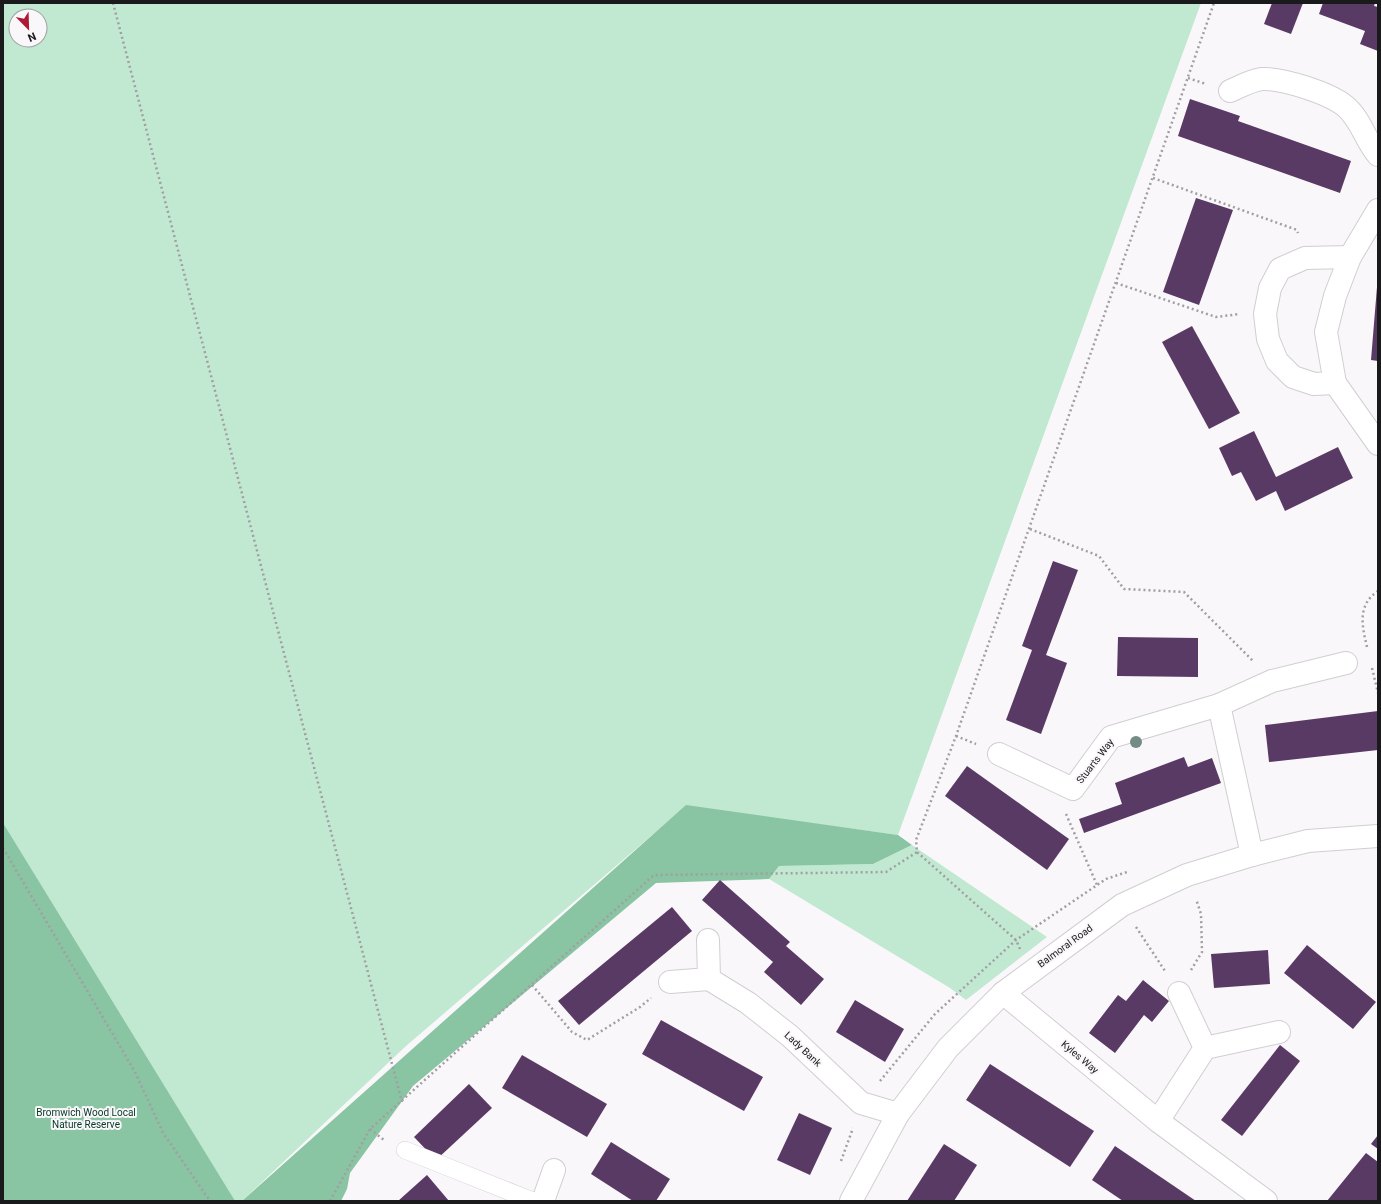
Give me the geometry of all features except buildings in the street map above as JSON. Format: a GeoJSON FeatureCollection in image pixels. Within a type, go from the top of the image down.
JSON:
{"type":"FeatureCollection","features":[{"type":"Feature","properties":{"kind":"street"},"geometry":{"type":"LineString","coordinates":[[1230,91],[1261,79],[1288,82],[1320,93],[1345,106],[1361,127],[1378,154]]}},
{"type":"Feature","properties":{"kind":"street"},"geometry":{"type":"LineString","coordinates":[[1378,210],[1350,257],[1335,296],[1326,332],[1335,383],[1378,444]]}},
{"type":"Feature","properties":{"kind":"street"},"geometry":{"type":"LineString","coordinates":[[1335,383],[1314,384],[1293,377],[1277,361],[1268,339],[1265,314],[1270,288],[1280,269],[1305,258],[1350,257]]}},
{"type":"Feature","properties":{"kind":"street","name":"Stuarts Way"},"geometry":{"type":"LineString","coordinates":[[999,754],[1073,789],[1111,737],[1219,705],[1272,681],[1346,663]]}},
{"type":"Feature","properties":{"kind":"street"},"geometry":{"type":"LineString","coordinates":[[1219,705],[1252,855]]}},
{"type":"Feature","properties":{"kind":"street","name":"Balmoral Road"},"geometry":{"type":"LineString","coordinates":[[851,1201],[898,1114],[948,1048],[1003,993],[1122,904],[1187,874],[1252,855],[1308,841],[1378,836]]}},
{"type":"Feature","properties":{"kind":"street"},"geometry":{"type":"LineString","coordinates":[[670,982],[709,979],[708,940]]}},
{"type":"Feature","properties":{"kind":"street","name":"Lady Bank"},"geometry":{"type":"LineString","coordinates":[[709,979],[748,1003],[790,1036],[862,1103],[898,1114]]}},
{"type":"Feature","properties":{"kind":"street","name":"Kyles Way"},"geometry":{"type":"LineString","coordinates":[[1003,993],[1158,1121],[1266,1201]]}},
{"type":"Feature","properties":{"kind":"street"},"geometry":{"type":"LineString","coordinates":[[1179,993],[1205,1048]]}},
{"type":"Feature","properties":{"kind":"street"},"geometry":{"type":"LineString","coordinates":[[1158,1121],[1205,1048],[1279,1032]]}},
{"type":"Feature","properties":{"kind":"street"},"geometry":{"type":"LineString","coordinates":[[543,1201],[554,1170]]}},
{"type":"Feature","properties":{"kind":"lane"},"geometry":{"type":"LineString","coordinates":[[405,1150],[533,1201]]}},
{"type":"Feature","properties":{"kind":"path"},"geometry":{"type":"LineString","coordinates":[[113,3],[402,1102]]}},
{"type":"Feature","properties":{"kind":"path"},"geometry":{"type":"LineString","coordinates":[[1031,971],[1016,940],[917,852],[916,840],[956,736],[1214,3]]}},
{"type":"Feature","properties":{"kind":"path"},"geometry":{"type":"LineString","coordinates":[[1153,178],[1297,230],[1305,258]]}},
{"type":"Feature","properties":{"kind":"path"},"geometry":{"type":"LineString","coordinates":[[1116,283],[1216,317],[1252,313],[1265,314]]}},
{"type":"Feature","properties":{"kind":"path"},"geometry":{"type":"LineString","coordinates":[[1029,529],[1099,556],[1124,589],[1184,592],[1272,681]]}},
{"type":"Feature","properties":{"kind":"path"},"geometry":{"type":"LineString","coordinates":[[1368,648],[1362,622],[1366,603],[1378,591]]}},
{"type":"Feature","properties":{"kind":"path"},"geometry":{"type":"LineString","coordinates":[[1073,789],[1061,800],[1097,885]]}},
{"type":"Feature","properties":{"kind":"path"},"geometry":{"type":"LineString","coordinates":[[3,848],[135,1072],[163,1133],[210,1201]]}},
{"type":"Feature","properties":{"kind":"path"},"geometry":{"type":"LineString","coordinates":[[330,1201],[370,1130],[654,875],[886,872],[917,852]]}},
{"type":"Feature","properties":{"kind":"path"},"geometry":{"type":"LineString","coordinates":[[1122,904],[1179,993],[1202,952],[1201,914],[1187,874]]}},
{"type":"Feature","properties":{"kind":"path"},"geometry":{"type":"LineString","coordinates":[[532,985],[572,1032],[587,1040],[640,1007],[670,982]]}},
{"type":"Feature","properties":{"kind":"path"},"geometry":{"type":"LineString","coordinates":[[370,1130],[389,1144]]}},
{"type":"Feature","properties":{"kind":"green space"},"geometry":{"type":"Polygon","coordinates":[[[3,3],[1201,3],[898,835],[686,806],[406,1046],[242,1201],[3,1201],[3,3]]]}},
{"type":"Feature","properties":{"kind":"green space"},"geometry":{"type":"Polygon","coordinates":[[[686,805],[898,835],[912,845],[873,864],[779,866],[769,879],[656,883],[413,1086],[350,1173],[347,1189],[341,1201],[242,1201],[686,805]]]}},
{"type":"Feature","properties":{"kind":"green space","name":"Bromwich Wood Local Nature Reserve"},"geometry":{"type":"Polygon","coordinates":[[[3,823],[235,1201],[3,1201],[3,823]]]}},
{"type":"Feature","properties":{"kind":"green space"},"geometry":{"type":"Polygon","coordinates":[[[912,845],[1047,937],[966,1000],[950,988],[769,879],[779,866],[873,864],[912,845]]]}}]}
